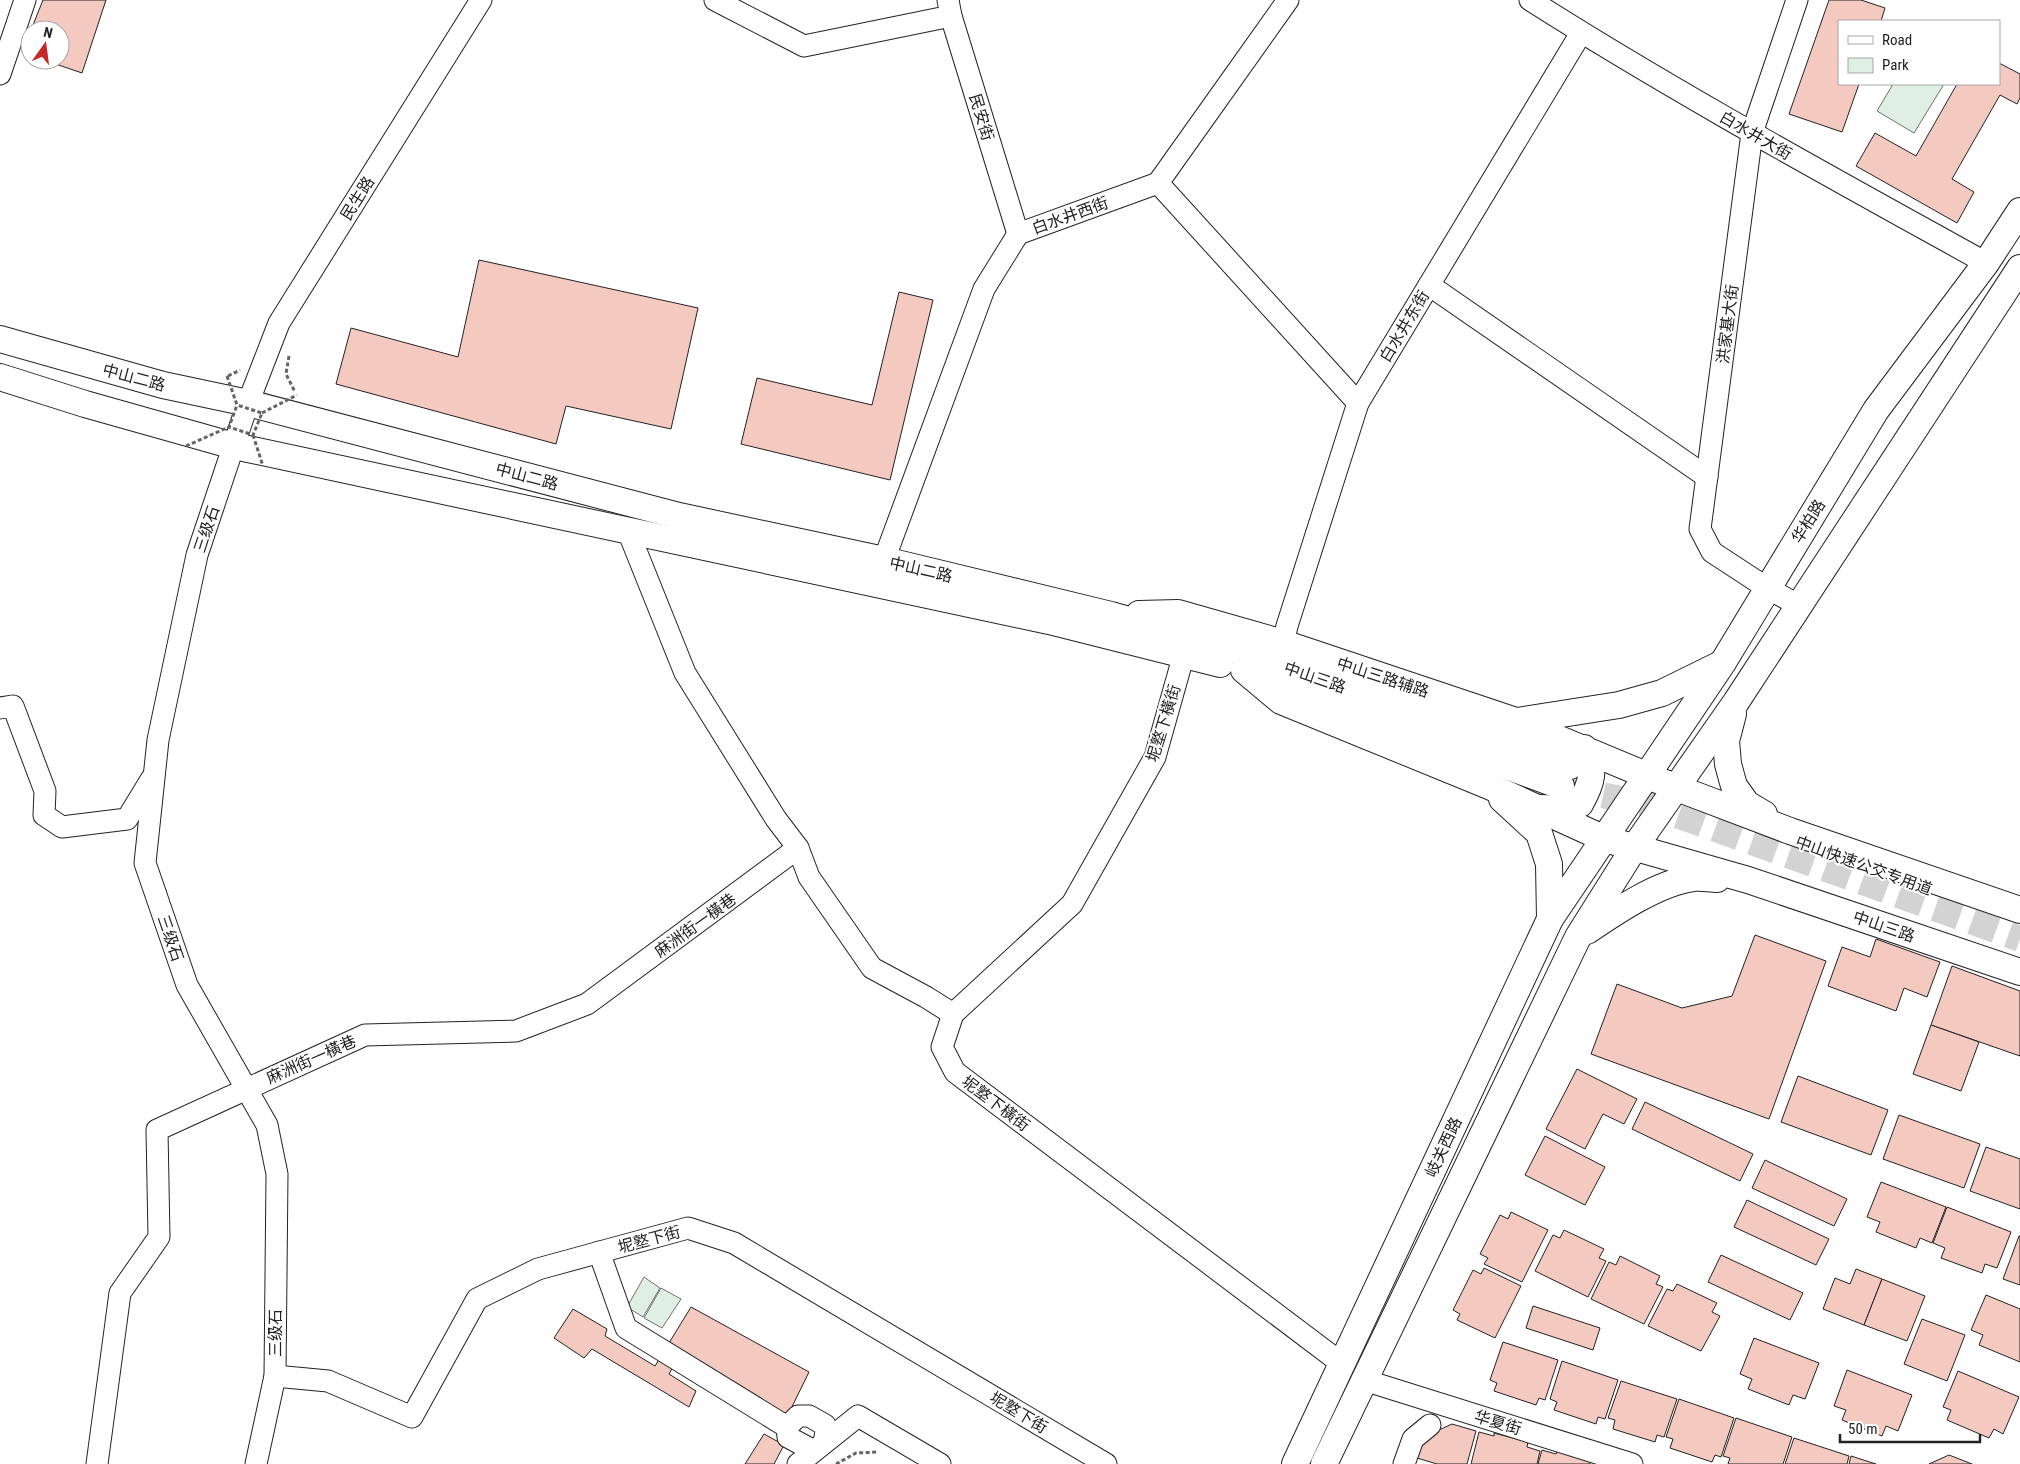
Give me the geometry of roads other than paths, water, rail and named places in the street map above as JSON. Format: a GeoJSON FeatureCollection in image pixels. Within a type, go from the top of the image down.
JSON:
{"type":"FeatureCollection","features":[{"type":"Feature","properties":{"kind":"main road","name":"华柏路"},"geometry":{"type":"LineString","coordinates":[[1606,839],[1722,664],[1876,410],[1986,263],[2020,210]]}},
{"type":"Feature","properties":{"kind":"main road"},"geometry":{"type":"LineString","coordinates":[[1634,848],[1736,702],[1798,605],[2019,272]]}},
{"type":"Feature","properties":{"kind":"main road","name":"中山二路"},"geometry":{"type":"LineString","coordinates":[[0,339],[163,385],[680,516],[884,560],[1052,611]]}},
{"type":"Feature","properties":{"kind":"main road","name":"中山二路"},"geometry":{"type":"LineString","coordinates":[[0,376],[85,404],[239,436],[628,530],[1052,611]]}},
{"type":"Feature","properties":{"kind":"main road","name":"中山三路"},"geometry":{"type":"LineString","coordinates":[[1052,611],[1111,615],[1249,654],[1572,767]]}},
{"type":"Feature","properties":{"kind":"main road","name":"中山三路"},"geometry":{"type":"LineString","coordinates":[[1052,611],[1184,654],[1572,767]]}},
{"type":"Feature","properties":{"kind":"main road","name":"中山三路辅路"},"geometry":{"type":"LineString","coordinates":[[1111,615],[1178,613],[1283,643],[1516,721],[1572,767],[1648,774],[1676,788],[1790,831]]}},
{"type":"Feature","properties":{"kind":"main road"},"geometry":{"type":"LineString","coordinates":[[1516,721],[1619,705],[1662,693],[1722,664]]}},
{"type":"Feature","properties":{"kind":"main road"},"geometry":{"type":"LineString","coordinates":[[1244,670],[1281,701],[1489,786],[1606,839],[1748,880]]}},
{"type":"Feature","properties":{"kind":"main road"},"geometry":{"type":"LineString","coordinates":[[1736,702],[1726,741],[1728,764],[1734,786],[1747,804],[1790,831],[2020,910]]}},
{"type":"Feature","properties":{"kind":"main road"},"geometry":{"type":"LineString","coordinates":[[1538,808],[1563,809],[1580,804],[1588,790],[1592,776],[1590,759],[1572,767]]}},
{"type":"Feature","properties":{"kind":"main road"},"geometry":{"type":"LineString","coordinates":[[1489,786],[1539,834],[1549,864],[1550,919]]}},
{"type":"Feature","properties":{"kind":"main road","name":"岐关西路"},"geometry":{"type":"LineString","coordinates":[[1295,1464],[1550,919],[1606,839]]}},
{"type":"Feature","properties":{"kind":"main road","name":"岐关西路"},"geometry":{"type":"LineString","coordinates":[[1324,1464],[1578,937],[1634,848]]}},
{"type":"Feature","properties":{"kind":"main road"},"geometry":{"type":"LineString","coordinates":[[1578,937],[1624,905],[1662,888],[1693,878],[1748,880]]}},
{"type":"Feature","properties":{"kind":"main road","name":"中山三路"},"geometry":{"type":"LineString","coordinates":[[1748,880],[2020,972]]}},
{"type":"Feature","properties":{"kind":"street"},"geometry":{"type":"LineString","coordinates":[[1,68],[25,0]]}},
{"type":"Feature","properties":{"kind":"street","name":"民生路"},"geometry":{"type":"LineString","coordinates":[[249,407],[279,323],[481,0]]}},
{"type":"Feature","properties":{"kind":"street"},"geometry":{"type":"LineString","coordinates":[[715,0],[804,46],[950,8]]}},
{"type":"Feature","properties":{"kind":"street"},"geometry":{"type":"LineString","coordinates":[[1288,0],[1257,40],[1158,183],[1358,403]]}},
{"type":"Feature","properties":{"kind":"street","name":"白水井大街"},"geometry":{"type":"LineString","coordinates":[[1530,0],[1581,33],[1752,133],[1986,263]]}},
{"type":"Feature","properties":{"kind":"street","name":"洪家基大街"},"geometry":{"type":"LineString","coordinates":[[1797,0],[1752,133],[1700,529],[1712,552],[1767,588],[1798,605]]}},
{"type":"Feature","properties":{"kind":"street","name":"民安街"},"geometry":{"type":"LineString","coordinates":[[950,8],[1018,234]]}},
{"type":"Feature","properties":{"kind":"street","name":"白水井东街"},"geometry":{"type":"LineString","coordinates":[[1283,643],[1358,403],[1581,33]]}},
{"type":"Feature","properties":{"kind":"street","name":"白水井西街"},"geometry":{"type":"LineString","coordinates":[[884,560],[984,289],[1018,234],[1158,183]]}},
{"type":"Feature","properties":{"kind":"street"},"geometry":{"type":"LineString","coordinates":[[1429,285],[1707,477]]}},
{"type":"Feature","properties":{"kind":"street","name":"三级石"},"geometry":{"type":"LineString","coordinates":[[249,407],[197,555],[158,740],[145,863],[187,985],[267,1126],[276,1174],[275,1376],[256,1464]]}},
{"type":"Feature","properties":{"kind":"street"},"geometry":{"type":"LineString","coordinates":[[628,530],[685,673],[776,819],[798,848],[809,877],[872,968],[953,1014]]}},
{"type":"Feature","properties":{"kind":"street","name":"坭墪下橫街"},"geometry":{"type":"LineString","coordinates":[[1184,654],[1155,757],[1072,904],[953,1014],[942,1047],[955,1072],[1341,1364]]}},
{"type":"Feature","properties":{"kind":"street"},"geometry":{"type":"LineString","coordinates":[[0,708],[13,706],[45,791],[44,815],[62,826],[126,819],[155,774]]}},
{"type":"Feature","properties":{"kind":"street","name":"中山快速公交专用道"},"geometry":{"type":"LineString","coordinates":[[1712,801],[1742,822],[2020,922]]}},
{"type":"Feature","properties":{"kind":"street","name":"麻洲街一橫巷"},"geometry":{"type":"LineString","coordinates":[[97,1464],[120,1293],[159,1237],[157,1130],[364,1035],[516,1031],[586,1004],[798,848]]}},
{"type":"Feature","properties":{"kind":"street"},"geometry":{"type":"LineString","coordinates":[[1688,864],[1758,875],[1846,902],[2020,962]]}},
{"type":"Feature","properties":{"kind":"street","name":"坭墪下街"},"geometry":{"type":"LineString","coordinates":[[275,1376],[328,1381],[412,1417],[477,1300],[538,1269],[688,1228],[734,1243],[1106,1464]]}},
{"type":"Feature","properties":{"kind":"street"},"geometry":{"type":"LineString","coordinates":[[599,1252],[626,1328],[787,1427]]}},
{"type":"Feature","properties":{"kind":"street","name":"华夏街"},"geometry":{"type":"LineString","coordinates":[[1364,1380],[1632,1464]]}},
{"type":"Feature","properties":{"kind":"street"},"geometry":{"type":"LineString","coordinates":[[787,1427],[798,1416],[809,1416],[825,1425],[826,1431],[819,1447]]}},
{"type":"Feature","properties":{"kind":"street"},"geometry":{"type":"LineString","coordinates":[[798,1464],[858,1416],[940,1464]]}},
{"type":"Feature","properties":{"kind":"street"},"geometry":{"type":"LineString","coordinates":[[1404,1464],[1413,1439],[1430,1426]]}},
{"type":"Feature","properties":{"kind":"street"},"geometry":{"type":"LineString","coordinates":[[787,1427],[788,1437],[819,1447]]}},
{"type":"Feature","properties":{"kind":"tunnel"},"geometry":{"type":"LineString","coordinates":[[1565,787],[1649,805],[2020,939]]}}]}
